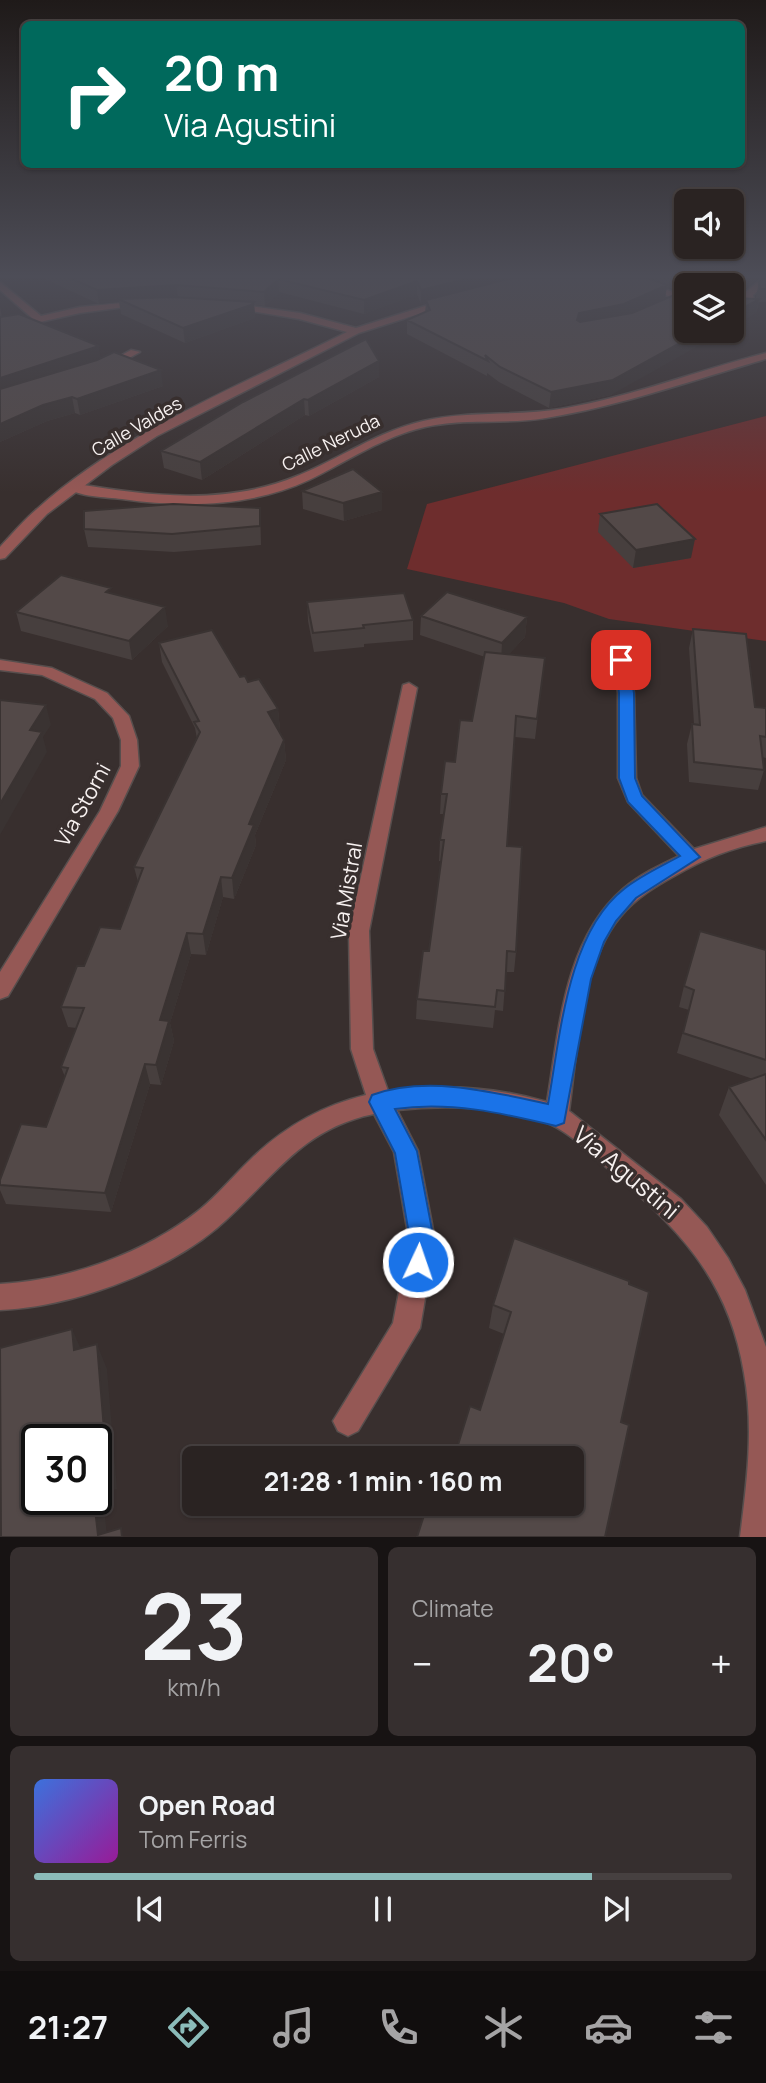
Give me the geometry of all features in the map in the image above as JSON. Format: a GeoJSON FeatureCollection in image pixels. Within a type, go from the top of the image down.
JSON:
{"type":"FeatureCollection","features":[{"type":"Feature","properties":{"kind":"street","name":"Calle Valdes"},"geometry":{"type":"LineString","coordinates":[[0,555],[42,510],[153,434],[319,350]]}},
{"type":"Feature","properties":{"kind":"street"},"geometry":{"type":"LineString","coordinates":[[95,371],[135,352]]}},
{"type":"Feature","properties":{"kind":"street","name":"Calle Neruda"},"geometry":{"type":"LineString","coordinates":[[72,487],[129,498],[197,500],[240,495],[300,479],[389,433],[406,428],[474,417],[509,419],[559,413],[766,356]]}},
{"type":"Feature","properties":{"kind":"street"},"geometry":{"type":"LineString","coordinates":[[621,660],[626,693],[627,778],[634,798],[652,820],[691,857]]}},
{"type":"Feature","properties":{"kind":"street","name":"Via Storni"},"geometry":{"type":"LineString","coordinates":[[0,665],[46,671],[102,696],[121,716],[129,740],[130,766],[109,811],[0,990]]}},
{"type":"Feature","properties":{"kind":"street","name":"Via Mistral"},"geometry":{"type":"LineString","coordinates":[[348,1421],[406,1328],[422,1240],[406,1151],[380,1102],[362,1049],[359,931],[409,688]]}},
{"type":"Feature","properties":{"kind":"street"},"geometry":{"type":"LineString","coordinates":[[556,1116],[582,979],[595,941],[609,916],[630,894],[691,857],[725,842],[766,834]]}},
{"type":"Feature","properties":{"kind":"street","name":"Via Agustini"},"geometry":{"type":"LineString","coordinates":[[0,1297],[21,1298],[96,1277],[150,1256],[206,1221],[268,1158],[317,1122],[380,1102],[423,1096],[488,1100],[556,1116],[656,1192],[704,1243],[740,1303],[760,1369],[765,1447],[756,1537]]}},
{"type":"Feature","properties":{"kind":"shaded area"},"geometry":{"type":"Polygon","coordinates":[[[766,416],[766,641],[609,619],[564,603],[407,569],[427,504],[766,416]]]}},
{"type":"Feature","properties":{"kind":"building"},"geometry":{"type":"Polygon","coordinates":[[[0,350],[87,350],[0,378],[0,350]]]}},
{"type":"Feature","properties":{"kind":"building"},"geometry":{"type":"Polygon","coordinates":[[[345,350],[372,350],[379,361],[308,400],[304,399],[200,462],[161,451],[243,402],[345,350]]]}},
{"type":"Feature","properties":{"kind":"building"},"geometry":{"type":"Polygon","coordinates":[[[466,350],[668,350],[613,380],[551,392],[500,367],[485,355],[488,361],[466,350]]]}},
{"type":"Feature","properties":{"kind":"building"},"geometry":{"type":"Polygon","coordinates":[[[114,352],[161,370],[77,399],[72,397],[43,405],[0,424],[0,389],[97,360],[114,352]]]}},
{"type":"Feature","properties":{"kind":"building"},"geometry":{"type":"Polygon","coordinates":[[[353,469],[382,492],[343,503],[302,491],[353,469]]]}},
{"type":"Feature","properties":{"kind":"building"},"geometry":{"type":"Polygon","coordinates":[[[173,504],[260,508],[260,526],[172,534],[84,529],[84,511],[173,504]]]}},
{"type":"Feature","properties":{"kind":"building"},"geometry":{"type":"Polygon","coordinates":[[[657,504],[695,539],[636,550],[600,514],[657,504]]]}},
{"type":"Feature","properties":{"kind":"building"},"geometry":{"type":"Polygon","coordinates":[[[61,575],[111,588],[106,592],[165,607],[129,641],[16,612],[61,575]]]}},
{"type":"Feature","properties":{"kind":"building"},"geometry":{"type":"Polygon","coordinates":[[[447,592],[527,617],[502,643],[421,616],[447,592]]]}},
{"type":"Feature","properties":{"kind":"building"},"geometry":{"type":"Polygon","coordinates":[[[404,593],[413,620],[313,633],[307,602],[404,593]]]}},
{"type":"Feature","properties":{"kind":"building"},"geometry":{"type":"Polygon","coordinates":[[[693,629],[746,634],[755,707],[766,708],[766,737],[760,736],[764,770],[694,762],[692,724],[700,725],[693,629]]]}},
{"type":"Feature","properties":{"kind":"building"},"geometry":{"type":"Polygon","coordinates":[[[212,630],[240,677],[245,676],[248,682],[259,679],[278,709],[268,712],[284,740],[249,824],[254,825],[232,878],[221,877],[203,934],[187,933],[160,1020],[169,1021],[156,1065],[145,1064],[105,1193],[0,1185],[21,1124],[46,1127],[68,1068],[61,1067],[84,1008],[61,1007],[77,966],[84,966],[100,927],[120,929],[143,868],[134,867],[200,732],[194,722],[199,721],[159,643],[212,630]]]}},
{"type":"Feature","properties":{"kind":"building"},"geometry":{"type":"Polygon","coordinates":[[[485,652],[545,658],[537,719],[516,716],[507,846],[522,847],[516,952],[507,951],[505,991],[497,990],[495,1007],[417,999],[423,951],[429,951],[444,840],[440,840],[447,794],[441,794],[445,761],[455,762],[460,720],[472,721],[485,652]]]}},
{"type":"Feature","properties":{"kind":"building"},"geometry":{"type":"Polygon","coordinates":[[[0,700],[46,705],[30,730],[42,732],[0,804],[0,700]]]}},
{"type":"Feature","properties":{"kind":"building"},"geometry":{"type":"Polygon","coordinates":[[[700,931],[766,950],[766,1060],[683,1033],[694,990],[684,986],[700,931]]]}},
{"type":"Feature","properties":{"kind":"building"},"geometry":{"type":"Polygon","coordinates":[[[766,1074],[766,1140],[729,1087],[766,1074]]]}},
{"type":"Feature","properties":{"kind":"building"},"geometry":{"type":"Polygon","coordinates":[[[514,1238],[629,1281],[629,1284],[649,1292],[621,1422],[629,1425],[605,1537],[417,1537],[424,1516],[584,1516],[584,1446],[458,1446],[470,1406],[480,1410],[511,1312],[493,1305],[514,1238]]]}},
{"type":"Feature","properties":{"kind":"building"},"geometry":{"type":"Polygon","coordinates":[[[72,1329],[74,1350],[97,1344],[104,1424],[21,1424],[21,1515],[96,1515],[98,1535],[121,1528],[122,1537],[1,1537],[0,1348],[72,1329]]]}},
{"type":"Feature","properties":{"kind":"route"},"geometry":{"type":"LineString","coordinates":[[418,1262],[422,1240],[406,1151],[380,1102],[423,1096],[488,1100],[556,1116],[582,979],[595,941],[609,916],[630,894],[691,857],[652,820],[634,798],[627,778],[626,693],[621,660]]}}]}
